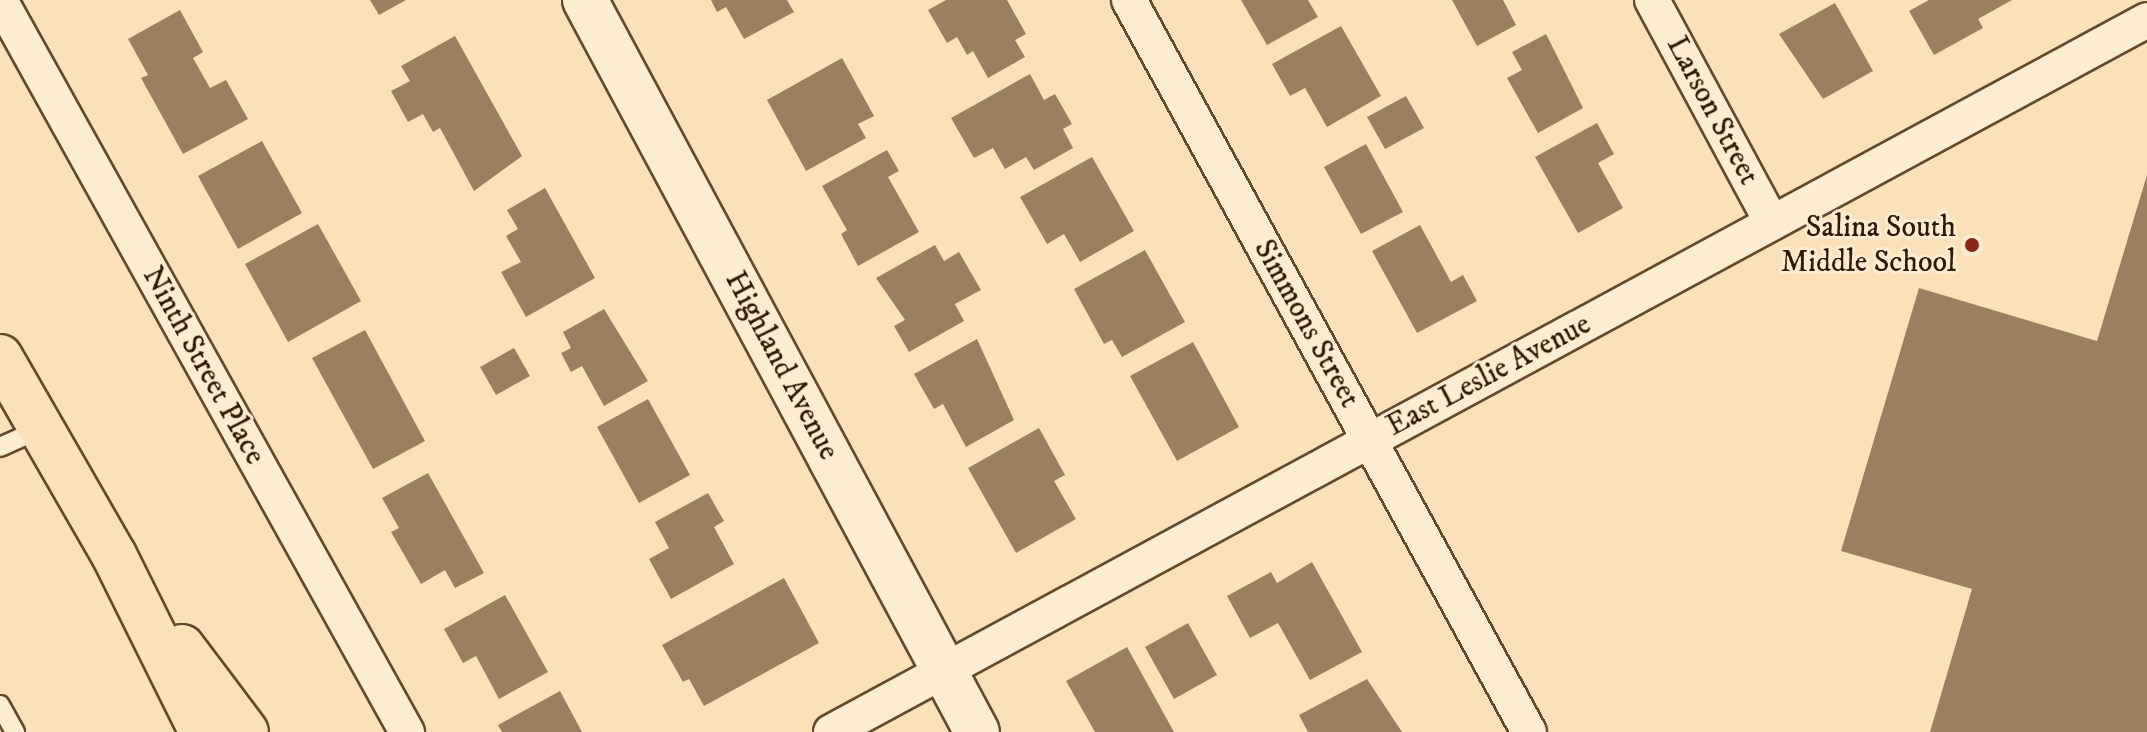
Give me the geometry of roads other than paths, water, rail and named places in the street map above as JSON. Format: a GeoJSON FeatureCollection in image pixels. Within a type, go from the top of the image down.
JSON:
{"type":"FeatureCollection","features":[{"type":"Feature","properties":{"kind":"main road"},"geometry":{"type":"LineString","coordinates":[[0,357],[114,555],[202,732]]}},
{"type":"Feature","properties":{"kind":"main road"},"geometry":{"type":"LineString","coordinates":[[114,555],[246,732]]}},
{"type":"Feature","properties":{"kind":"street","name":"Ninth Street Place"},"geometry":{"type":"LineString","coordinates":[[0,0],[407,732]]}},
{"type":"Feature","properties":{"kind":"street","name":"Highland Avenue"},"geometry":{"type":"LineString","coordinates":[[585,0],[977,732]]}},
{"type":"Feature","properties":{"kind":"street","name":"Simmons Street"},"geometry":{"type":"LineString","coordinates":[[1129,0],[1529,732]]}},
{"type":"Feature","properties":{"kind":"street","name":"Larson Street"},"geometry":{"type":"LineString","coordinates":[[1652,0],[1772,223]]}},
{"type":"Feature","properties":{"kind":"street","name":"East Leslie Avenue"},"geometry":{"type":"LineString","coordinates":[[831,732],[2147,20]]}},
{"type":"Feature","properties":{"kind":"lane"},"geometry":{"type":"LineString","coordinates":[[0,447],[40,429]]}},
{"type":"Feature","properties":{"kind":"lane"},"geometry":{"type":"LineString","coordinates":[[0,705],[15,732]]}},
{"type":"Feature","properties":{"kind":"place","name":"Salina South Middle School"},"geometry":{"type":"Point","coordinates":[1972,245]}}]}
